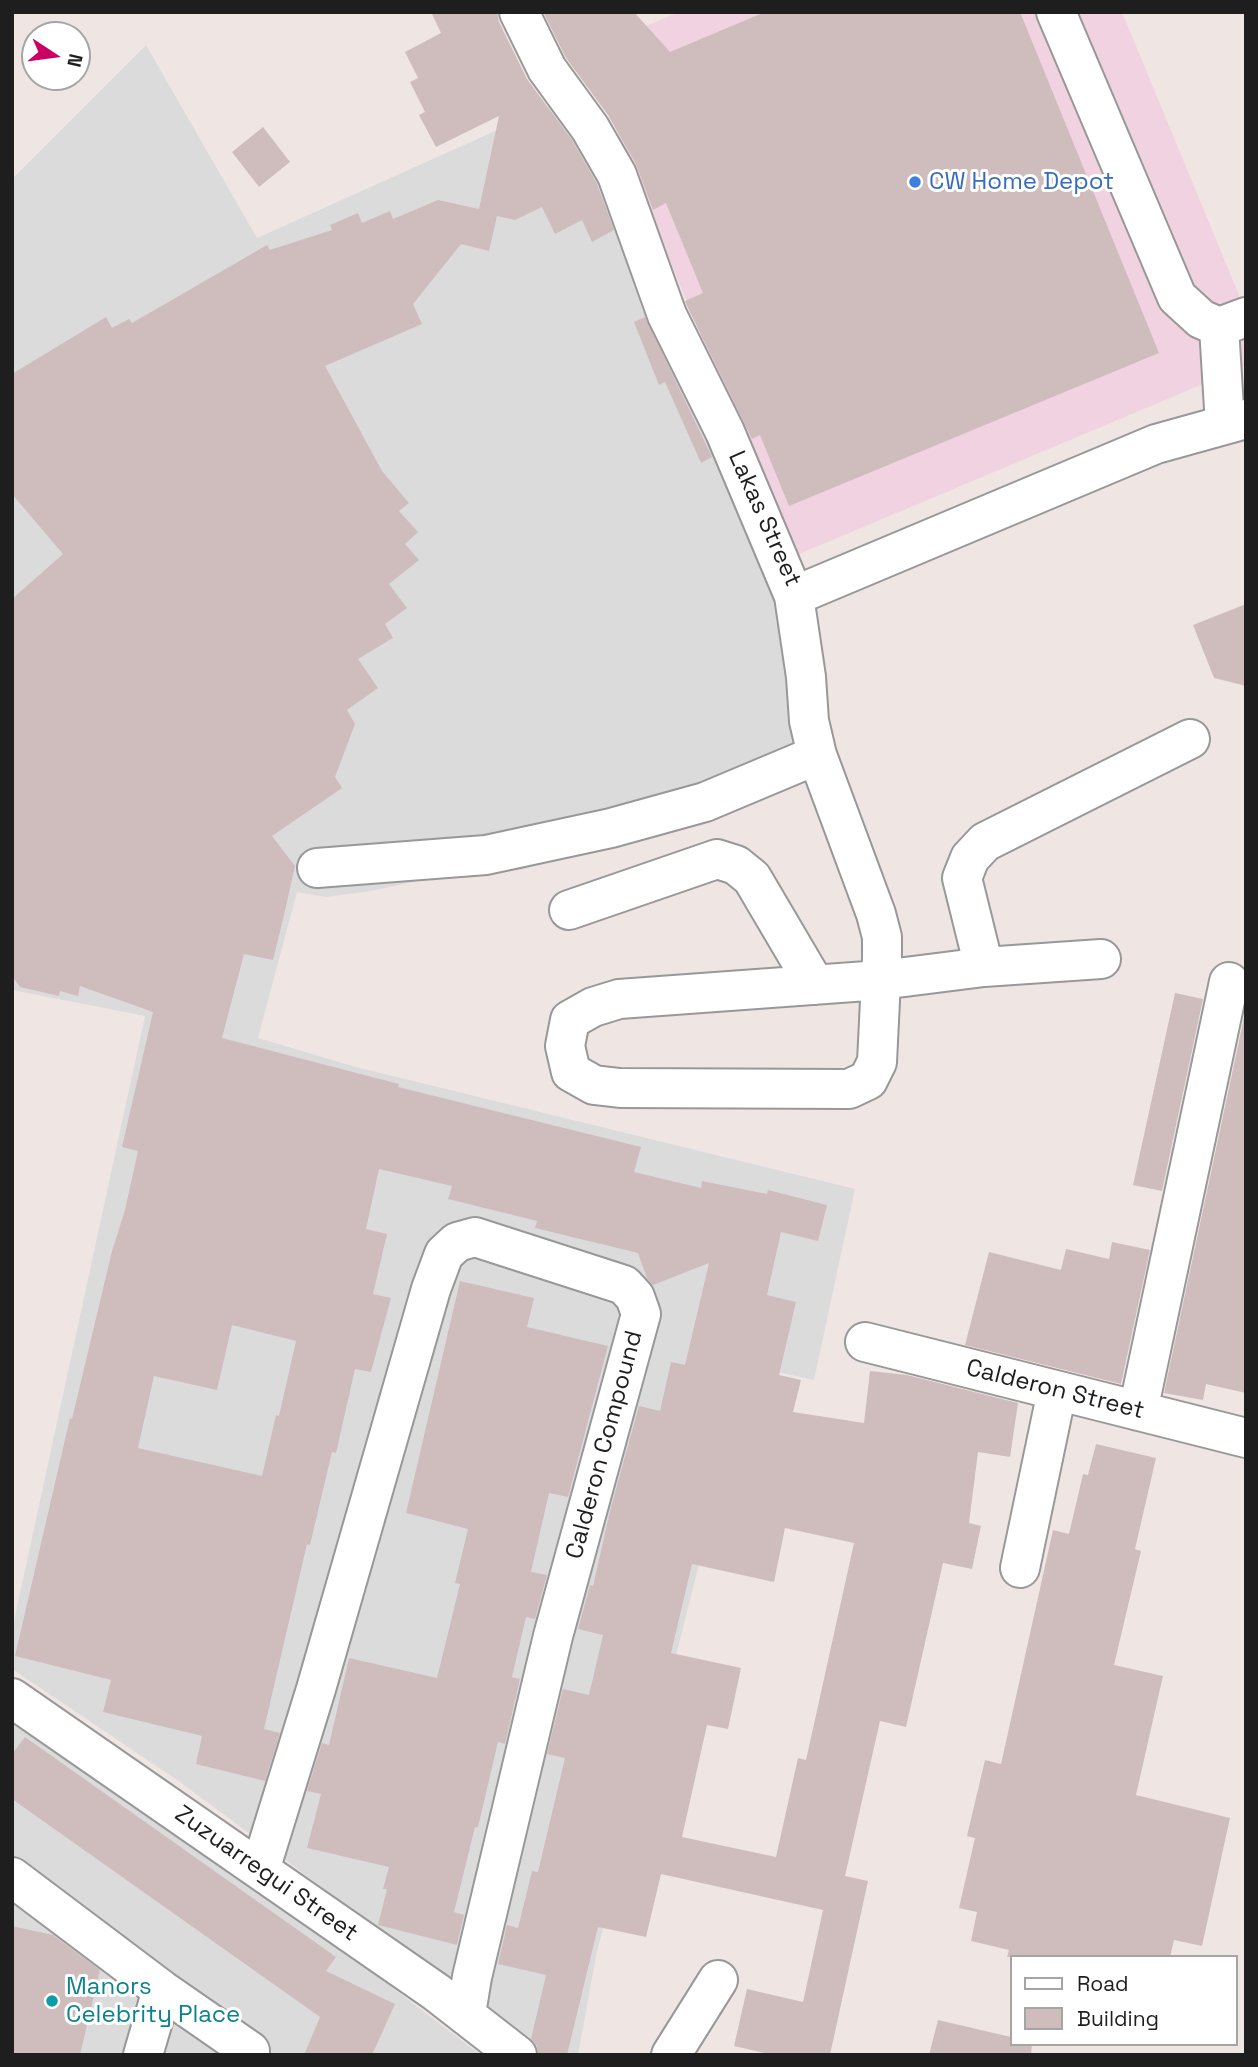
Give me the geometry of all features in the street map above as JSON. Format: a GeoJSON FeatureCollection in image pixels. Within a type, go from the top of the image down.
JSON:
{"type":"FeatureCollection","features":[{"type":"Feature","properties":{"kind":"street","name":"Lakas Street"},"geometry":{"type":"LineString","coordinates":[[519,12],[547,69],[590,128],[617,175],[667,315],[724,432],[794,596],[1156,444],[1236,422]]}},
{"type":"Feature","properties":{"kind":"street"},"geometry":{"type":"LineString","coordinates":[[1056,12],[1177,297],[1201,319],[1233,322],[1236,422]]}},
{"type":"Feature","properties":{"kind":"street"},"geometry":{"type":"LineString","coordinates":[[794,596],[806,677],[809,720],[817,755],[882,937],[881,980],[877,1062],[868,1080],[849,1089],[620,1088],[594,1085],[571,1072],[565,1046],[570,1020],[593,1007],[619,999],[881,980],[984,967],[1101,960]]}},
{"type":"Feature","properties":{"kind":"street"},"geometry":{"type":"LineString","coordinates":[[984,967],[962,878],[970,858],[985,842],[1191,739]]}},
{"type":"Feature","properties":{"kind":"street"},"geometry":{"type":"LineString","coordinates":[[317,868],[486,855],[611,828],[705,802],[817,755]]}},
{"type":"Feature","properties":{"kind":"street"},"geometry":{"type":"LineString","coordinates":[[569,910],[717,859],[736,865],[752,878],[815,985]]}},
{"type":"Feature","properties":{"kind":"street"},"geometry":{"type":"LineString","coordinates":[[1138,1411],[1229,982]]}},
{"type":"Feature","properties":{"kind":"street","name":"Calderon Compound"},"geometry":{"type":"LineString","coordinates":[[260,1870],[316,1689],[431,1289],[444,1254],[457,1242],[475,1237],[624,1285],[635,1297],[641,1314],[553,1636],[472,1977],[466,2014]]}},
{"type":"Feature","properties":{"kind":"street","name":"Calderon Street"},"geometry":{"type":"LineString","coordinates":[[865,1342],[1246,1438]]}},
{"type":"Feature","properties":{"kind":"street"},"geometry":{"type":"LineString","coordinates":[[1020,1568],[1057,1391]]}},
{"type":"Feature","properties":{"kind":"street","name":"Zuzuarregui Street"},"geometry":{"type":"LineString","coordinates":[[12,1698],[466,2014],[517,2055]]}},
{"type":"Feature","properties":{"kind":"street"},"geometry":{"type":"LineString","coordinates":[[12,1877],[162,1990],[250,2051]]}},
{"type":"Feature","properties":{"kind":"street"},"geometry":{"type":"LineString","coordinates":[[670,2055],[718,1980]]}},
{"type":"Feature","properties":{"kind":"street"},"geometry":{"type":"LineString","coordinates":[[143,2055],[162,1990]]}},
{"type":"Feature","properties":{"kind":"shaded area","name":"CW Home Depot"},"geometry":{"type":"Polygon","coordinates":[[[679,12],[1122,12],[1246,312],[1246,366],[792,557],[584,52],[679,12]]]}},
{"type":"Feature","properties":{"kind":"shaded area"},"geometry":{"type":"Polygon","coordinates":[[[146,45],[257,238],[564,100],[797,630],[796,753],[784,791],[633,841],[521,870],[437,877],[326,897],[297,892],[258,1038],[356,1067],[855,1189],[814,1380],[749,1366],[658,1727],[597,1951],[578,2055],[530,2055],[366,1920],[180,1782],[12,1669],[12,1630],[145,1016],[12,990],[12,179],[146,45]]]}},
{"type":"Feature","properties":{"kind":"shaded area"},"geometry":{"type":"Polygon","coordinates":[[[12,1721],[348,1954],[481,2055],[12,2055],[12,1721]]]}},
{"type":"Feature","properties":{"kind":"building"},"geometry":{"type":"Polygon","coordinates":[[[431,12],[497,12],[499,22],[527,79],[572,140],[597,184],[614,230],[592,242],[582,220],[555,234],[542,207],[515,220],[497,216],[489,251],[461,244],[413,304],[422,324],[325,366],[382,471],[409,503],[399,511],[418,532],[405,544],[419,560],[389,584],[407,608],[385,624],[393,638],[358,659],[378,688],[347,710],[355,724],[335,777],[342,788],[272,836],[295,866],[273,960],[244,954],[222,1038],[399,1084],[398,1087],[641,1147],[634,1172],[701,1188],[702,1181],[767,1194],[768,1190],[827,1205],[818,1241],[781,1232],[767,1295],[796,1302],[779,1375],[801,1380],[793,1412],[864,1423],[870,1371],[907,1375],[1018,1403],[1010,1457],[978,1452],[969,1523],[981,1526],[972,1569],[943,1563],[906,1727],[880,1721],[845,1876],[868,1881],[830,2055],[773,2055],[734,2046],[747,1989],[803,2002],[823,1910],[661,1874],[646,1937],[598,1927],[567,2055],[538,2055],[537,2046],[531,2039],[546,1975],[498,1964],[507,1925],[518,1928],[532,1871],[538,1872],[565,1758],[547,1754],[563,1689],[589,1695],[603,1635],[578,1629],[590,1585],[593,1586],[611,1507],[639,1406],[660,1411],[671,1362],[685,1365],[709,1263],[653,1285],[647,1278],[638,1253],[535,1228],[537,1221],[448,1199],[452,1186],[379,1169],[366,1229],[387,1234],[373,1294],[391,1298],[371,1372],[355,1369],[336,1453],[332,1452],[310,1545],[307,1544],[264,1729],[280,1733],[265,1781],[196,1764],[202,1736],[103,1712],[111,1680],[15,1656],[70,1418],[72,1419],[138,1151],[122,1147],[153,1012],[80,986],[78,996],[60,991],[59,996],[20,987],[12,976],[12,599],[63,554],[12,494],[12,374],[106,317],[112,328],[129,319],[132,323],[267,245],[270,250],[332,230],[330,225],[358,213],[362,223],[390,211],[393,219],[438,200],[479,209],[499,116],[436,147],[419,115],[425,112],[410,82],[418,78],[405,52],[441,33],[431,12]],[[232,1325],[217,1390],[154,1376],[138,1448],[262,1476],[296,1341],[232,1325]],[[785,1528],[774,1582],[692,1564],[671,1653],[741,1668],[728,1729],[707,1725],[682,1837],[776,1857],[798,1758],[806,1760],[854,1543],[785,1528]]]}},
{"type":"Feature","properties":{"kind":"building","name":"CW Home Depot"},"geometry":{"type":"Polygon","coordinates":[[[543,12],[634,12],[670,52],[765,12],[1020,12],[1159,353],[789,506],[760,435],[752,439],[687,306],[685,301],[703,293],[666,203],[653,210],[636,164],[608,115],[566,58],[543,12]]]}},
{"type":"Feature","properties":{"kind":"building"},"geometry":{"type":"Polygon","coordinates":[[[263,127],[290,162],[259,187],[232,152],[263,127]]]}},
{"type":"Feature","properties":{"kind":"building"},"geometry":{"type":"Polygon","coordinates":[[[645,317],[712,457],[701,463],[665,382],[659,385],[634,322],[645,317]]]}},
{"type":"Feature","properties":{"kind":"building"},"geometry":{"type":"Polygon","coordinates":[[[1246,604],[1246,686],[1214,678],[1193,625],[1246,604]]]}},
{"type":"Feature","properties":{"kind":"building"},"geometry":{"type":"Polygon","coordinates":[[[1175,993],[1203,999],[1162,1191],[1133,1185],[1175,993]]]}},
{"type":"Feature","properties":{"kind":"building"},"geometry":{"type":"Polygon","coordinates":[[[1246,1008],[1246,1393],[1206,1384],[1203,1400],[1164,1393],[1246,1008]]]}},
{"type":"Feature","properties":{"kind":"building"},"geometry":{"type":"Polygon","coordinates":[[[1112,1242],[1150,1250],[1121,1384],[965,1345],[989,1252],[1061,1270],[1066,1249],[1109,1259],[1112,1242]]]}},
{"type":"Feature","properties":{"kind":"building"},"geometry":{"type":"Polygon","coordinates":[[[460,1281],[534,1298],[527,1327],[608,1346],[568,1497],[549,1493],[531,1572],[547,1575],[535,1619],[526,1617],[512,1677],[520,1679],[505,1744],[498,1742],[454,1912],[464,1915],[457,1945],[378,1925],[387,1889],[383,1889],[389,1867],[307,1848],[321,1794],[307,1791],[322,1743],[329,1745],[349,1658],[437,1678],[460,1584],[455,1583],[468,1529],[406,1513],[460,1281]]]}},
{"type":"Feature","properties":{"kind":"building"},"geometry":{"type":"Polygon","coordinates":[[[1096,1444],[1156,1458],[1135,1549],[1141,1551],[1114,1665],[1163,1676],[1136,1795],[1230,1818],[1202,1946],[1174,1940],[1170,1955],[1007,1957],[1009,1950],[971,1941],[977,1912],[959,1908],[975,1838],[967,1836],[985,1760],[1001,1764],[1053,1530],[1069,1534],[1083,1474],[1088,1475],[1096,1444]]]}},
{"type":"Feature","properties":{"kind":"building"},"geometry":{"type":"Polygon","coordinates":[[[25,1737],[336,1957],[326,1971],[395,2004],[372,2055],[304,2055],[320,2017],[12,1799],[12,1754],[25,1737]]]}},
{"type":"Feature","properties":{"kind":"building","name":"Manors Celebrity Place"},"geometry":{"type":"Polygon","coordinates":[[[12,1926],[53,1935],[100,1970],[80,2055],[12,2055],[12,1926]]]}},
{"type":"Feature","properties":{"kind":"building"},"geometry":{"type":"Polygon","coordinates":[[[938,2020],[1010,2037],[1010,2046],[1032,2046],[1031,2055],[929,2055],[938,2020]]]}},
{"type":"Feature","properties":{"kind":"place","name":"CW Home Depot"},"geometry":{"type":"Point","coordinates":[915,182]}},
{"type":"Feature","properties":{"kind":"place","name":"Manors Celebrity Place"},"geometry":{"type":"Point","coordinates":[52,2001]}}]}
